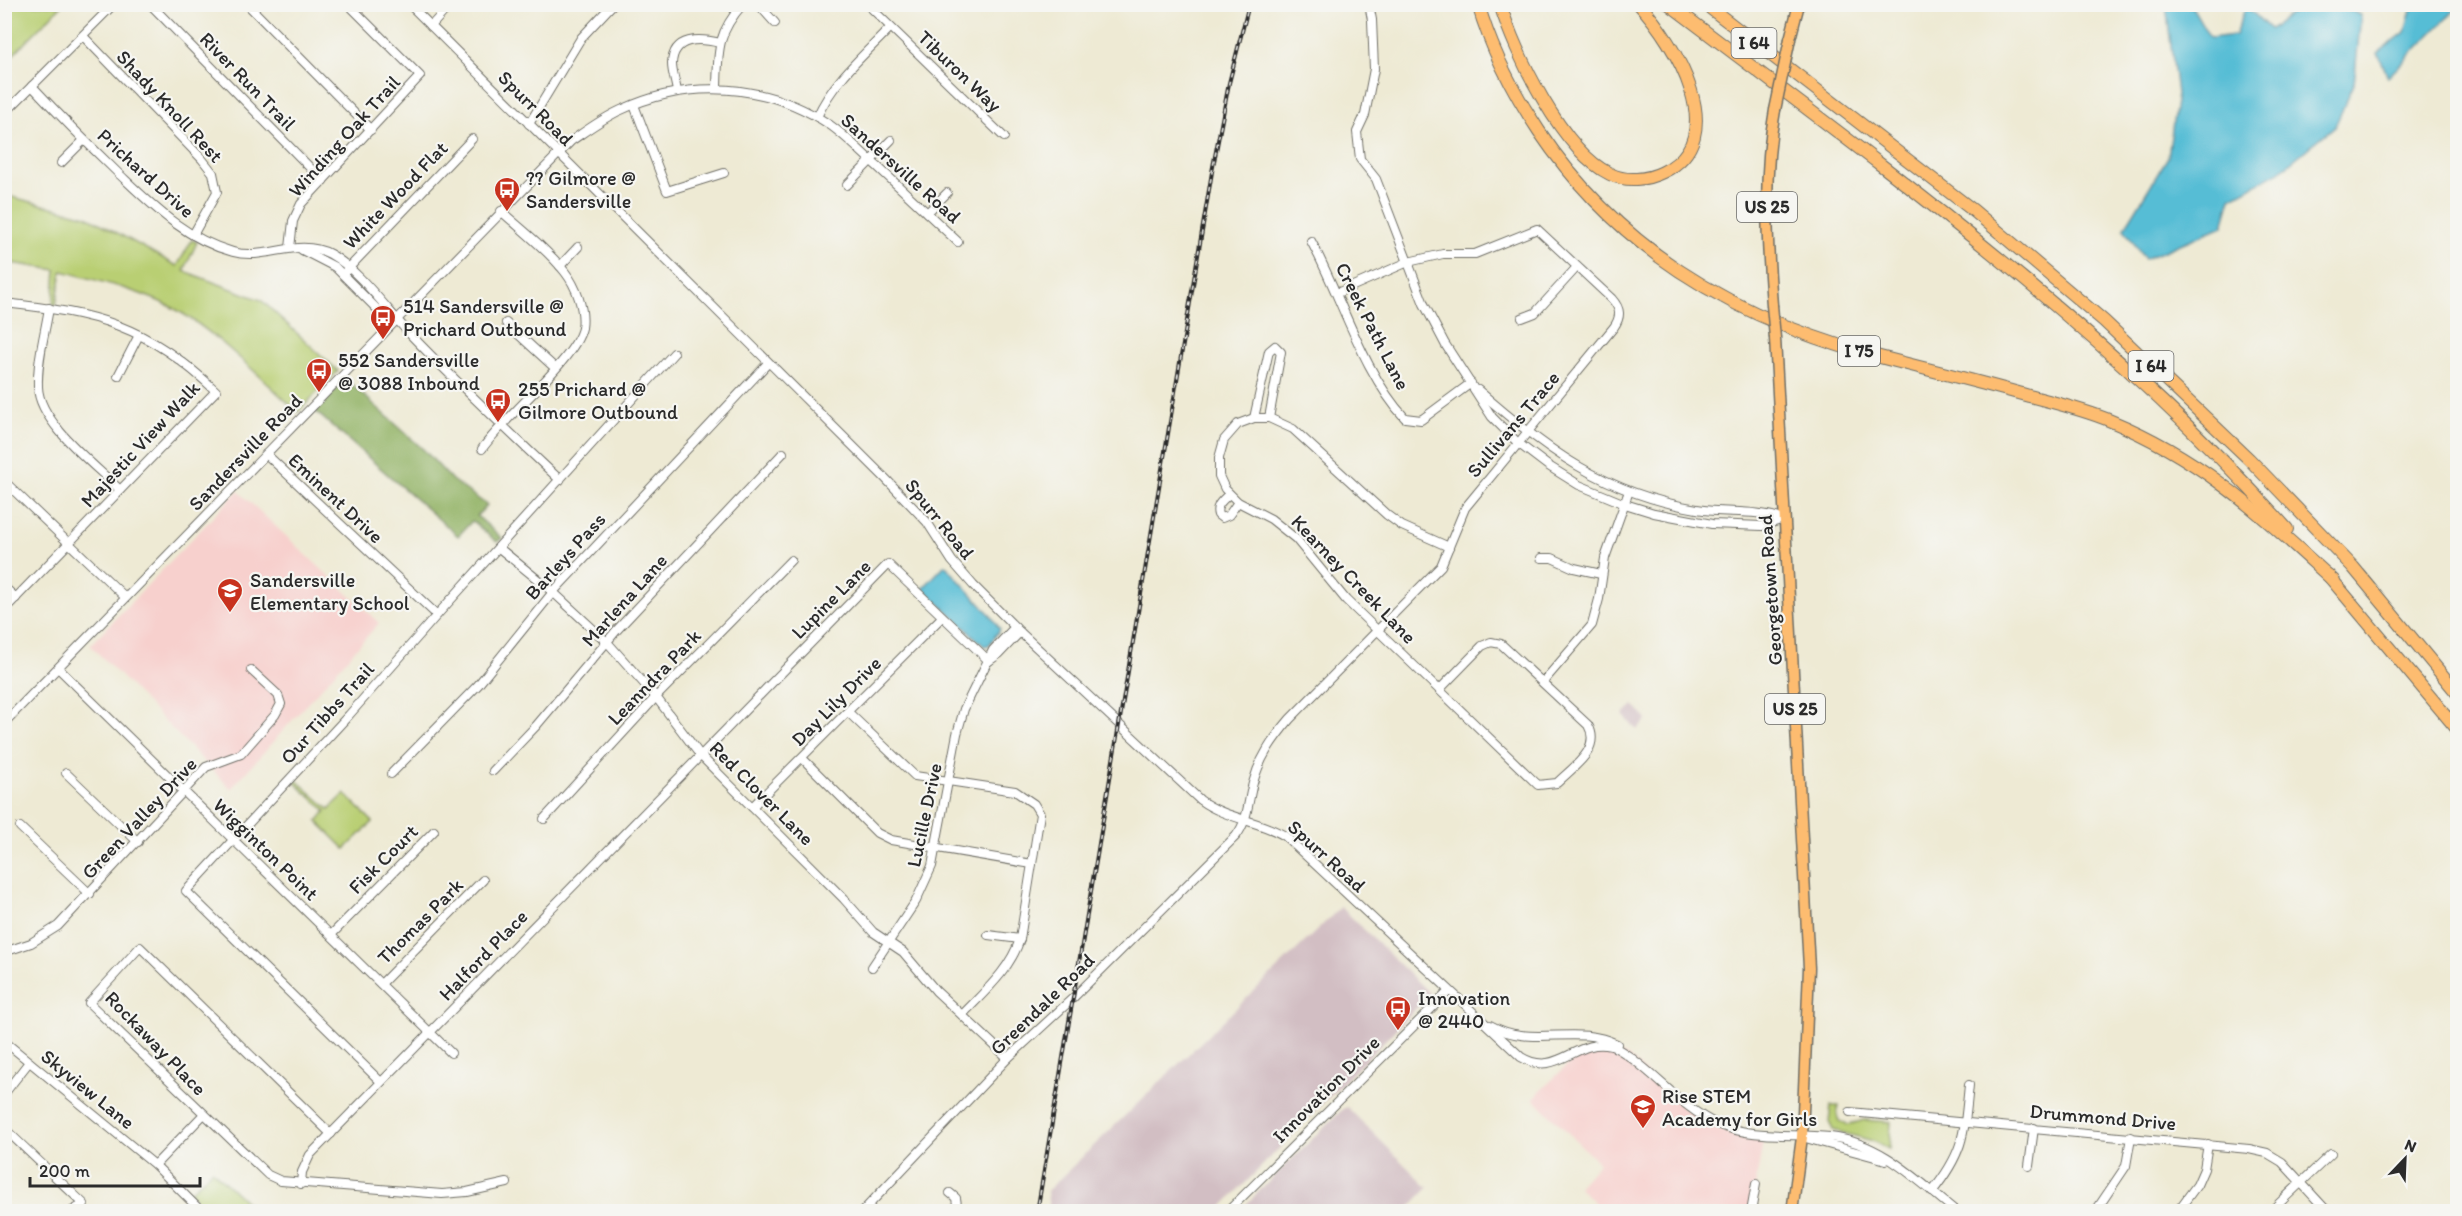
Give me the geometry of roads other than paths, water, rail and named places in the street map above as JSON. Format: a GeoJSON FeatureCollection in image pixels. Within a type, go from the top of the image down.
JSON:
{"type":"FeatureCollection","features":[{"type":"Feature","properties":{"kind":"highway","name":"I 75"},"geometry":{"type":"LineString","coordinates":[[1478,4],[1509,81],[1556,155],[1608,214],[1637,241],[1674,269],[1718,296],[1789,328],[1861,352],[2069,406],[2149,438],[2177,453],[2234,491],[2334,581]]}},
{"type":"Feature","properties":{"kind":"highway"},"geometry":{"type":"LineString","coordinates":[[1500,4],[1530,75],[1566,133],[1595,164],[1611,175],[1632,179],[1652,178],[1668,170],[1683,156],[1693,139],[1696,118],[1688,80],[1679,61],[1666,37],[1639,4]]}},
{"type":"Feature","properties":{"kind":"highway","name":"I 64"},"geometry":{"type":"LineString","coordinates":[[1669,4],[1958,224],[2049,298],[2141,380],[2260,499],[2334,581],[2457,730]]}},
{"type":"Feature","properties":{"kind":"highway","name":"I 64"},"geometry":{"type":"LineString","coordinates":[[1705,4],[1974,211],[2104,321],[2249,459],[2345,559],[2457,694]]}},
{"type":"Feature","properties":{"kind":"highway"},"geometry":{"type":"LineString","coordinates":[[1716,4],[1804,81]]}},
{"type":"Feature","properties":{"kind":"main road","name":"Georgetown Road"},"geometry":{"type":"LineString","coordinates":[[1792,1212],[1802,1137],[1809,968],[1775,338],[1767,239],[1767,168],[1768,144],[1799,4]]}},
{"type":"Feature","properties":{"kind":"street"},"geometry":{"type":"LineString","coordinates":[[4,114],[114,4]]}},
{"type":"Feature","properties":{"kind":"street","name":"River Run Trail"},"geometry":{"type":"LineString","coordinates":[[150,4],[323,181]]}},
{"type":"Feature","properties":{"kind":"street"},"geometry":{"type":"LineString","coordinates":[[247,4],[371,130]]}},
{"type":"Feature","properties":{"kind":"street","name":"Winding Oak Trail"},"geometry":{"type":"LineString","coordinates":[[290,248],[293,221],[301,204],[420,76],[348,4]]}},
{"type":"Feature","properties":{"kind":"street","name":"Spurr Road"},"geometry":{"type":"LineString","coordinates":[[409,4],[919,513],[959,570],[1017,629],[1200,800],[1212,809],[1285,836],[1474,1015],[1528,1061],[1541,1064],[1557,1063],[1583,1048],[1602,1045],[1612,1046],[1639,1064]]}},
{"type":"Feature","properties":{"kind":"street"},"geometry":{"type":"LineString","coordinates":[[429,24],[444,4]]}},
{"type":"Feature","properties":{"kind":"street"},"geometry":{"type":"LineString","coordinates":[[429,24],[451,4]]}},
{"type":"Feature","properties":{"kind":"street"},"geometry":{"type":"LineString","coordinates":[[529,124],[581,38],[613,4]]}},
{"type":"Feature","properties":{"kind":"street"},"geometry":{"type":"LineString","coordinates":[[717,88],[720,43],[726,25],[743,4]]}},
{"type":"Feature","properties":{"kind":"street"},"geometry":{"type":"LineString","coordinates":[[758,4],[775,23]]}},
{"type":"Feature","properties":{"kind":"street","name":"Tiburon Way"},"geometry":{"type":"LineString","coordinates":[[867,4],[1004,137]]}},
{"type":"Feature","properties":{"kind":"street"},"geometry":{"type":"LineString","coordinates":[[1369,4],[1374,69],[1361,125],[1363,147],[1424,304],[1445,345],[1492,417],[1547,465],[1579,485],[1625,504],[1654,513],[1700,522],[1762,526],[1784,519]]}},
{"type":"Feature","properties":{"kind":"street"},"geometry":{"type":"LineString","coordinates":[[817,117],[826,98],[845,74],[890,28]]}},
{"type":"Feature","properties":{"kind":"street","name":"Shady Knoll Rest"},"geometry":{"type":"LineString","coordinates":[[83,36],[213,173],[217,192],[193,236]]}},
{"type":"Feature","properties":{"kind":"street"},"geometry":{"type":"LineString","coordinates":[[677,92],[672,63],[677,48],[690,39],[704,38],[720,43]]}},
{"type":"Feature","properties":{"kind":"street","name":"Prichard Drive"},"geometry":{"type":"LineString","coordinates":[[32,86],[164,217],[193,236],[224,249],[249,256],[290,248],[309,247],[332,255],[345,271],[387,306],[397,320],[501,425],[560,480]]}},
{"type":"Feature","properties":{"kind":"street","name":"Sandersville Road"},"geometry":{"type":"LineString","coordinates":[[4,723],[571,141],[619,110],[658,96],[717,88],[737,90],[779,101],[817,117],[832,127],[958,242]]}},
{"type":"Feature","properties":{"kind":"street"},"geometry":{"type":"LineString","coordinates":[[634,105],[667,191],[724,173]]}},
{"type":"Feature","properties":{"kind":"street","name":"White Wood Flat"},"geometry":{"type":"LineString","coordinates":[[345,271],[472,139]]}},
{"type":"Feature","properties":{"kind":"street"},"geometry":{"type":"LineString","coordinates":[[61,163],[84,140]]}},
{"type":"Feature","properties":{"kind":"street"},"geometry":{"type":"LineString","coordinates":[[847,185],[891,140]]}},
{"type":"Feature","properties":{"kind":"street"},"geometry":{"type":"LineString","coordinates":[[927,213],[947,194]]}},
{"type":"Feature","properties":{"kind":"street"},"geometry":{"type":"LineString","coordinates":[[483,449],[501,425],[574,346],[582,328],[576,289],[560,266],[501,211]]}},
{"type":"Feature","properties":{"kind":"street","name":"Sullivans Trace"},"geometry":{"type":"LineString","coordinates":[[1244,821],[1258,766],[1274,738],[1441,566],[1465,508],[1619,321],[1618,305],[1537,229],[1474,254],[1443,254],[1408,262],[1337,293]]}},
{"type":"Feature","properties":{"kind":"street","name":"Creek Path Lane"},"geometry":{"type":"LineString","coordinates":[[1311,241],[1363,352],[1398,411],[1405,418],[1420,420],[1471,383]]}},
{"type":"Feature","properties":{"kind":"street"},"geometry":{"type":"LineString","coordinates":[[560,266],[578,247]]}},
{"type":"Feature","properties":{"kind":"street"},"geometry":{"type":"LineString","coordinates":[[1522,318],[1535,313],[1577,267]]}},
{"type":"Feature","properties":{"kind":"street","name":"Majestic View Walk"},"geometry":{"type":"LineString","coordinates":[[4,303],[76,312],[105,320],[139,335],[183,361],[216,391],[4,610]]}},
{"type":"Feature","properties":{"kind":"street"},"geometry":{"type":"LineString","coordinates":[[49,308],[38,386],[46,415],[120,490]]}},
{"type":"Feature","properties":{"kind":"street"},"geometry":{"type":"LineString","coordinates":[[506,323],[555,368]]}},
{"type":"Feature","properties":{"kind":"street"},"geometry":{"type":"LineString","coordinates":[[118,376],[139,335]]}},
{"type":"Feature","properties":{"kind":"street"},"geometry":{"type":"LineString","coordinates":[[1254,418],[1269,351],[1275,346],[1281,352],[1269,418]]}},
{"type":"Feature","properties":{"kind":"street","name":"Our Tibbs Trail"},"geometry":{"type":"LineString","coordinates":[[381,1082],[186,891],[349,715],[436,615],[674,353]]}},
{"type":"Feature","properties":{"kind":"street","name":"Barleys Pass"},"geometry":{"type":"LineString","coordinates":[[391,774],[478,685],[553,592],[768,363]]}},
{"type":"Feature","properties":{"kind":"street"},"geometry":{"type":"LineString","coordinates":[[1471,383],[1555,453],[1586,471],[1629,491],[1701,509],[1764,512],[1784,519]]}},
{"type":"Feature","properties":{"kind":"street"},"geometry":{"type":"LineString","coordinates":[[1238,502],[1228,515],[1222,518],[1218,515],[1216,510],[1228,495],[1219,476],[1219,458],[1224,440],[1238,424],[1254,418],[1269,418],[1293,429],[1402,526],[1449,547]]}},
{"type":"Feature","properties":{"kind":"street","name":"Marlena Lane"},"geometry":{"type":"LineString","coordinates":[[493,771],[537,726],[616,631],[783,453]]}},
{"type":"Feature","properties":{"kind":"street","name":"Eminent Drive"},"geometry":{"type":"LineString","coordinates":[[266,454],[436,615]]}},
{"type":"Feature","properties":{"kind":"street"},"geometry":{"type":"LineString","coordinates":[[4,481],[125,597]]}},
{"type":"Feature","properties":{"kind":"street"},"geometry":{"type":"LineString","coordinates":[[1543,682],[1592,625],[1599,599],[1601,574],[1629,491]]}},
{"type":"Feature","properties":{"kind":"street","name":"Kearney Creek Lane"},"geometry":{"type":"LineString","coordinates":[[1228,495],[1263,514],[1296,539],[1333,586],[1538,785],[1548,786],[1557,783],[1591,748],[1594,741],[1588,725],[1501,644],[1491,642],[1482,646],[1440,689]]}},
{"type":"Feature","properties":{"kind":"street"},"geometry":{"type":"LineString","coordinates":[[1700,522],[1701,509]]}},
{"type":"Feature","properties":{"kind":"street","name":"Red Clover Lane"},"geometry":{"type":"LineString","coordinates":[[499,548],[553,592],[608,643],[656,697],[700,755],[844,899],[868,927],[903,952],[936,991],[1008,1058]]}},
{"type":"Feature","properties":{"kind":"street"},"geometry":{"type":"LineString","coordinates":[[1540,558],[1552,558],[1574,568],[1601,574]]}},
{"type":"Feature","properties":{"kind":"street","name":"Leanndra Park"},"geometry":{"type":"LineString","coordinates":[[544,819],[656,697],[791,560]]}},
{"type":"Feature","properties":{"kind":"street","name":"Lupine Lane"},"geometry":{"type":"LineString","coordinates":[[700,755],[888,564],[989,661]]}},
{"type":"Feature","properties":{"kind":"street"},"geometry":{"type":"LineString","coordinates":[[4,587],[16,598]]}},
{"type":"Feature","properties":{"kind":"street","name":"Day Lily Drive"},"geometry":{"type":"LineString","coordinates":[[752,807],[942,617]]}},
{"type":"Feature","properties":{"kind":"street","name":"Lucille Drive"},"geometry":{"type":"LineString","coordinates":[[872,967],[925,885],[932,866],[964,709],[981,672],[989,661],[999,654],[1017,629]]}},
{"type":"Feature","properties":{"kind":"street","name":"Wigginton Point"},"geometry":{"type":"LineString","coordinates":[[58,668],[451,1053]]}},
{"type":"Feature","properties":{"kind":"street","name":"Green Valley Drive"},"geometry":{"type":"LineString","coordinates":[[4,952],[31,943],[52,930],[90,894],[206,767],[240,754],[281,704],[278,695],[251,670]]}},
{"type":"Feature","properties":{"kind":"street"},"geometry":{"type":"LineString","coordinates":[[848,712],[915,776],[1015,792],[1034,804],[1040,814],[1020,939],[1008,966],[962,1015]]}},
{"type":"Feature","properties":{"kind":"street","name":"Halford Place"},"geometry":{"type":"LineString","coordinates":[[301,1184],[304,1165],[310,1155],[700,755]]}},
{"type":"Feature","properties":{"kind":"street"},"geometry":{"type":"LineString","coordinates":[[802,758],[878,833],[891,840],[1032,864]]}},
{"type":"Feature","properties":{"kind":"street"},"geometry":{"type":"LineString","coordinates":[[66,773],[138,842]]}},
{"type":"Feature","properties":{"kind":"street","name":"Greendale Road"},"geometry":{"type":"LineString","coordinates":[[864,1211],[1008,1058],[1236,836],[1244,821]]}},
{"type":"Feature","properties":{"kind":"street"},"geometry":{"type":"LineString","coordinates":[[20,827],[90,894]]}},
{"type":"Feature","properties":{"kind":"street","name":"Fisk Court"},"geometry":{"type":"LineString","coordinates":[[331,935],[434,831]]}},
{"type":"Feature","properties":{"kind":"street","name":"Thomas Park"},"geometry":{"type":"LineString","coordinates":[[381,984],[483,880]]}},
{"type":"Feature","properties":{"kind":"street"},"geometry":{"type":"LineString","coordinates":[[988,935],[1020,939]]}},
{"type":"Feature","properties":{"kind":"street","name":"Rockaway Place"},"geometry":{"type":"LineString","coordinates":[[331,1134],[140,947],[89,1003],[203,1115],[268,1174],[280,1180],[301,1184],[448,1194],[507,1183]]}},
{"type":"Feature","properties":{"kind":"street","name":"Innovation Drive"},"geometry":{"type":"LineString","coordinates":[[1227,1212],[1449,991]]}},
{"type":"Feature","properties":{"kind":"street","name":"Spurr Road"},"geometry":{"type":"LineString","coordinates":[[1474,1015],[1502,1032],[1516,1035],[1545,1038],[1587,1034],[1604,1038],[1622,1047],[1695,1110],[1715,1123],[1741,1131],[1802,1137],[1889,1160],[1957,1212]]}},
{"type":"Feature","properties":{"kind":"street","name":"Skyview Lane"},"geometry":{"type":"LineString","coordinates":[[4,1041],[155,1165],[202,1212]]}},
{"type":"Feature","properties":{"kind":"street"},"geometry":{"type":"LineString","coordinates":[[4,1094],[29,1062]]}},
{"type":"Feature","properties":{"kind":"street"},"geometry":{"type":"LineString","coordinates":[[1932,1192],[1953,1163],[1962,1142],[1969,1085]]}},
{"type":"Feature","properties":{"kind":"street","name":"Drummond Drive"},"geometry":{"type":"LineString","coordinates":[[1850,1112],[2208,1144],[2267,1153],[2282,1162],[2328,1212]]}},
{"type":"Feature","properties":{"kind":"street"},"geometry":{"type":"LineString","coordinates":[[155,1165],[203,1115]]}},
{"type":"Feature","properties":{"kind":"street"},"geometry":{"type":"LineString","coordinates":[[4,1128],[84,1204],[70,1212]]}},
{"type":"Feature","properties":{"kind":"street"},"geometry":{"type":"LineString","coordinates":[[2029,1166],[2034,1128]]}},
{"type":"Feature","properties":{"kind":"street"},"geometry":{"type":"LineString","coordinates":[[2095,1212],[2126,1166],[2131,1137]]}},
{"type":"Feature","properties":{"kind":"street"},"geometry":{"type":"LineString","coordinates":[[2177,1212],[2197,1185],[2204,1169],[2208,1144]]}},
{"type":"Feature","properties":{"kind":"street"},"geometry":{"type":"LineString","coordinates":[[2270,1212],[2331,1154]]}},
{"type":"Feature","properties":{"kind":"street"},"geometry":{"type":"LineString","coordinates":[[1751,1212],[1756,1184]]}},
{"type":"Feature","properties":{"kind":"street"},"geometry":{"type":"LineString","coordinates":[[950,1193],[956,1198],[958,1212]]}},
{"type":"Feature","properties":{"kind":"water"},"geometry":{"type":"Polygon","coordinates":[[[2166,5],[2191,5],[2210,38],[2235,35],[2246,6],[2270,29],[2304,5],[2338,5],[2361,15],[2354,84],[2335,126],[2280,171],[2231,198],[2223,226],[2145,259],[2124,229],[2168,157],[2177,94],[2166,5]]]}},
{"type":"Feature","properties":{"kind":"water"},"geometry":{"type":"Polygon","coordinates":[[[2415,5],[2457,5],[2457,8],[2388,77],[2378,53],[2405,32],[2411,10],[2415,5]]]}},
{"type":"Feature","properties":{"kind":"water"},"geometry":{"type":"Polygon","coordinates":[[[945,565],[988,612],[1000,629],[989,645],[984,646],[923,588],[945,565]]]}},
{"type":"Feature","properties":{"kind":"railway"},"geometry":{"type":"LineString","coordinates":[[1037,1212],[1212,172],[1229,83],[1249,4]]}},
{"type":"Feature","properties":{"kind":"place","name":"?? Gilmore @ Sandersville"},"geometry":{"type":"Point","coordinates":[507,213]}},
{"type":"Feature","properties":{"kind":"place","name":"514 Sandersville @ Prichard Outbound"},"geometry":{"type":"Point","coordinates":[383,341]}},
{"type":"Feature","properties":{"kind":"place","name":"552 Sandersville @ 3088 Inbound"},"geometry":{"type":"Point","coordinates":[319,394]}},
{"type":"Feature","properties":{"kind":"place","name":"255 Prichard @ Gilmore Outbound"},"geometry":{"type":"Point","coordinates":[498,424]}},
{"type":"Feature","properties":{"kind":"place","name":"Sandersville Elementary School"},"geometry":{"type":"Point","coordinates":[230,614]}},
{"type":"Feature","properties":{"kind":"place","name":"Innovation @ 2440"},"geometry":{"type":"Point","coordinates":[1398,1032]}},
{"type":"Feature","properties":{"kind":"place","name":"Rise STEM Academy for Girls"},"geometry":{"type":"Point","coordinates":[1643,1130]}}]}
